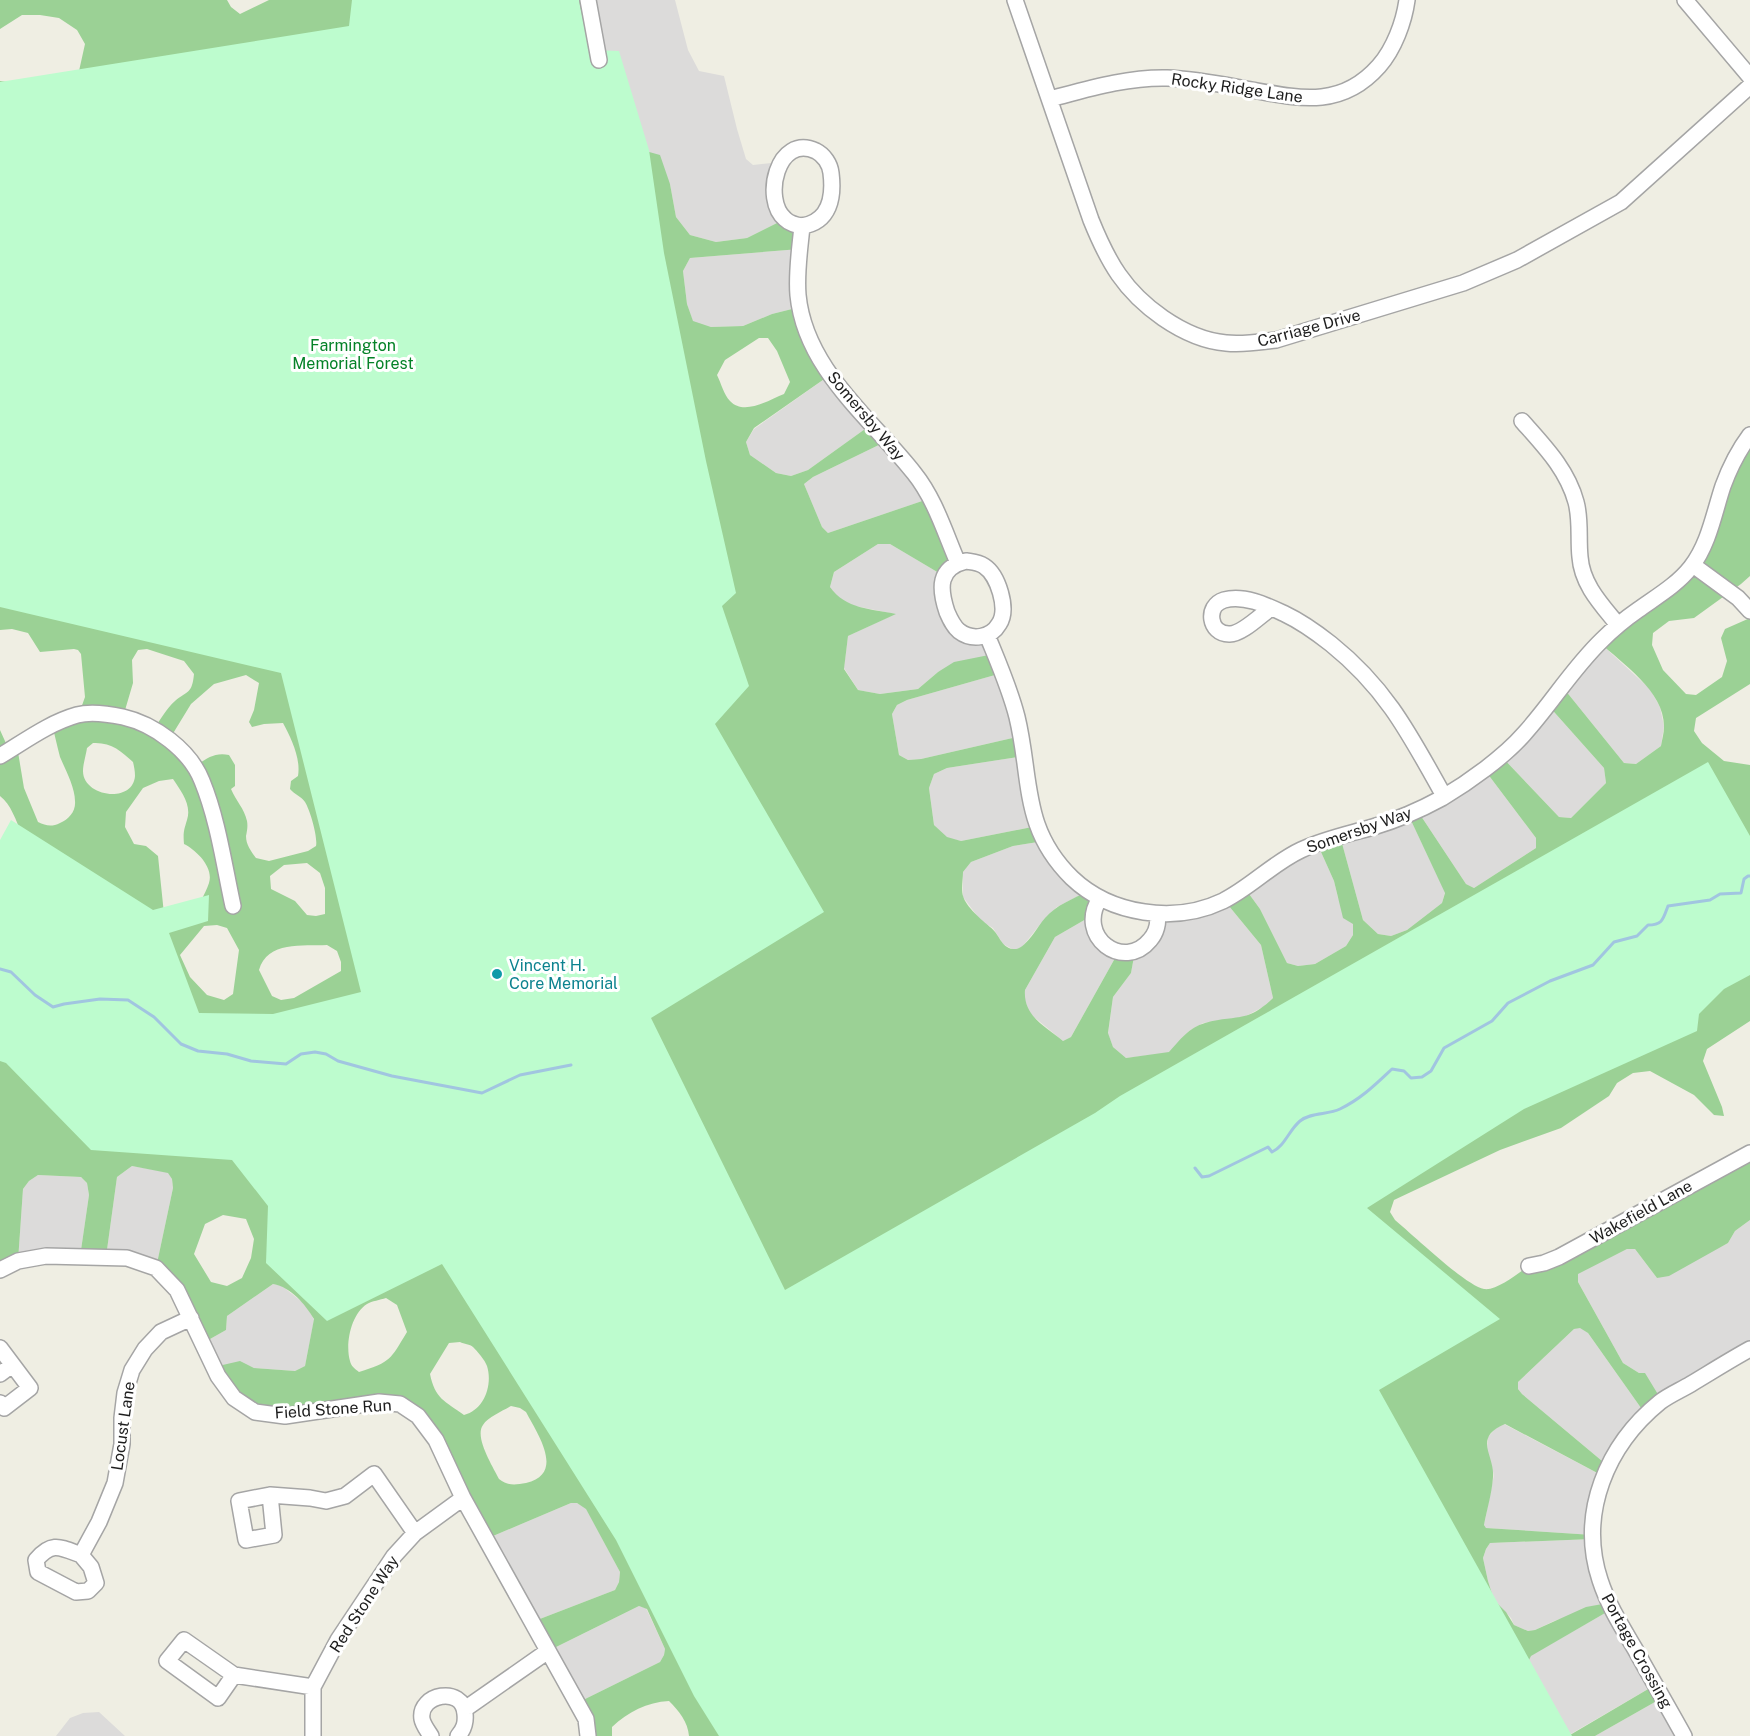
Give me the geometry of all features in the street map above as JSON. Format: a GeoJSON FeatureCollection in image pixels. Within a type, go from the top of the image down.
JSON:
{"type":"FeatureCollection","features":[{"type":"Feature","properties":{"kind":"street"},"geometry":{"type":"LineString","coordinates":[[588,0],[598,60]]}},
{"type":"Feature","properties":{"kind":"street","name":"Carriage Drive"},"geometry":{"type":"LineString","coordinates":[[1015,0],[1102,247],[1116,272],[1133,294],[1176,327],[1198,337],[1225,343],[1250,344],[1276,340],[1463,283],[1517,260],[1621,202],[1750,86]]}},
{"type":"Feature","properties":{"kind":"street","name":"Rocky Ridge Lane"},"geometry":{"type":"LineString","coordinates":[[1050,99],[1132,80],[1163,78],[1193,79],[1303,99],[1322,98],[1356,86],[1385,58],[1406,11],[1407,0]]}},
{"type":"Feature","properties":{"kind":"street"},"geometry":{"type":"LineString","coordinates":[[1685,0],[1750,77]]}},
{"type":"Feature","properties":{"kind":"street"},"geometry":{"type":"LineString","coordinates":[[805,148],[821,154],[827,160],[831,187],[828,207],[824,215],[811,225],[802,226],[793,224],[779,212],[776,192],[777,170],[781,162],[787,154],[805,148]]}},
{"type":"Feature","properties":{"kind":"street","name":"Somersby Way"},"geometry":{"type":"LineString","coordinates":[[802,226],[798,294],[804,326],[835,382],[931,498],[958,563]]}},
{"type":"Feature","properties":{"kind":"street"},"geometry":{"type":"LineString","coordinates":[[1522,422],[1564,471],[1577,503],[1582,572],[1596,598],[1618,625]]}},
{"type":"Feature","properties":{"kind":"street","name":"Somersby Way"},"geometry":{"type":"LineString","coordinates":[[987,635],[1010,692],[1024,756],[1028,793],[1037,826],[1060,865],[1079,884],[1100,898],[1128,908],[1157,914],[1180,913],[1213,905],[1235,894],[1280,861],[1305,848],[1391,821],[1444,796],[1481,772],[1522,737],[1580,663],[1618,625],[1681,579],[1692,565],[1707,538],[1731,466],[1750,435]]}},
{"type":"Feature","properties":{"kind":"street"},"geometry":{"type":"LineString","coordinates":[[966,561],[982,565],[989,571],[998,587],[1004,608],[1003,616],[1000,624],[987,635],[968,636],[953,625],[942,595],[941,585],[950,568],[958,563],[966,561]]}},
{"type":"Feature","properties":{"kind":"street"},"geometry":{"type":"LineString","coordinates":[[1692,565],[1738,598],[1750,611]]}},
{"type":"Feature","properties":{"kind":"street"},"geometry":{"type":"LineString","coordinates":[[1271,608],[1317,633],[1364,673],[1386,698],[1401,720],[1444,796]]}},
{"type":"Feature","properties":{"kind":"street"},"geometry":{"type":"LineString","coordinates":[[0,756],[52,724],[79,714],[107,714],[138,720],[162,733],[184,754],[201,779],[212,810],[233,906]]}},
{"type":"Feature","properties":{"kind":"street"},"geometry":{"type":"LineString","coordinates":[[1100,898],[1093,915],[1093,926],[1104,945],[1113,950],[1135,951],[1145,946],[1157,929],[1157,914]]}},
{"type":"Feature","properties":{"kind":"street","name":"Wakefield Lane"},"geometry":{"type":"LineString","coordinates":[[1529,1266],[1558,1257],[1750,1153]]}},
{"type":"Feature","properties":{"kind":"street","name":"Field Stone Run"},"geometry":{"type":"LineString","coordinates":[[0,1270],[18,1261],[46,1256],[127,1258],[156,1268],[177,1290],[218,1376],[234,1398],[255,1412],[285,1416],[379,1402],[400,1404],[418,1416],[436,1440],[464,1498],[586,1719],[588,1736]]}},
{"type":"Feature","properties":{"kind":"street","name":"Locust Lane"},"geometry":{"type":"LineString","coordinates":[[81,1555],[99,1522],[115,1483],[123,1444],[122,1418],[125,1393],[132,1370],[145,1349],[161,1332],[191,1317]]}},
{"type":"Feature","properties":{"kind":"street"},"geometry":{"type":"LineString","coordinates":[[0,1348],[6,1369],[30,1388],[4,1408],[0,1402]]}},
{"type":"Feature","properties":{"kind":"street","name":"Portage Crossing"},"geometry":{"type":"LineString","coordinates":[[1684,1736],[1605,1595],[1594,1554],[1593,1526],[1596,1502],[1603,1476],[1614,1453],[1635,1424],[1662,1401],[1750,1349]]}},
{"type":"Feature","properties":{"kind":"street"},"geometry":{"type":"LineString","coordinates":[[270,1495],[326,1501],[345,1496],[374,1474],[415,1533]]}},
{"type":"Feature","properties":{"kind":"street","name":"Red Stone Way"},"geometry":{"type":"LineString","coordinates":[[313,1736],[313,1687],[338,1640],[394,1556],[415,1533],[464,1498]]}},
{"type":"Feature","properties":{"kind":"street"},"geometry":{"type":"LineString","coordinates":[[465,1708],[548,1651]]}},
{"type":"Feature","properties":{"kind":"street"},"geometry":{"type":"LineString","coordinates":[[234,1676],[313,1687]]}},
{"type":"Feature","properties":{"kind":"street"},"geometry":{"type":"LineString","coordinates":[[431,1736],[422,1719],[426,1703],[445,1694],[454,1696],[465,1708],[464,1729],[458,1736]]}},
{"type":"Feature","properties":{"kind":"shaded area"},"geometry":{"type":"Polygon","coordinates":[[[588,0],[675,0],[688,50],[699,71],[724,76],[746,159],[753,165],[781,162],[777,170],[785,219],[747,238],[716,242],[690,235],[676,217],[670,184],[643,150],[599,60],[588,0]]]}},
{"type":"Feature","properties":{"kind":"shaded area"},"geometry":{"type":"Polygon","coordinates":[[[800,249],[800,307],[772,314],[743,326],[711,327],[693,322],[687,304],[683,271],[690,258],[800,249]]]}},
{"type":"Feature","properties":{"kind":"shaded area"},"geometry":{"type":"Polygon","coordinates":[[[830,375],[872,424],[808,470],[791,476],[776,473],[750,455],[746,442],[754,429],[830,375]]]}},
{"type":"Feature","properties":{"kind":"shaded area"},"geometry":{"type":"Polygon","coordinates":[[[887,441],[931,498],[828,533],[822,527],[804,484],[813,477],[887,441]]]}},
{"type":"Feature","properties":{"kind":"shaded area"},"geometry":{"type":"Polygon","coordinates":[[[878,544],[890,544],[944,576],[949,615],[994,654],[938,672],[918,689],[880,694],[858,690],[844,668],[848,636],[895,614],[850,605],[837,597],[830,587],[834,572],[878,544]]]}},
{"type":"Feature","properties":{"kind":"shaded area"},"geometry":{"type":"Polygon","coordinates":[[[1599,642],[1650,689],[1660,707],[1664,726],[1661,746],[1636,764],[1624,763],[1561,685],[1599,642]]]}},
{"type":"Feature","properties":{"kind":"shaded area"},"geometry":{"type":"Polygon","coordinates":[[[1002,673],[1021,736],[921,759],[908,760],[899,755],[892,714],[897,705],[907,700],[1002,673]]]}},
{"type":"Feature","properties":{"kind":"shaded area"},"geometry":{"type":"Polygon","coordinates":[[[1547,704],[1604,768],[1606,783],[1571,818],[1559,817],[1501,756],[1547,704]]]}},
{"type":"Feature","properties":{"kind":"shaded area"},"geometry":{"type":"Polygon","coordinates":[[[1024,756],[1037,826],[961,841],[947,838],[934,825],[929,788],[934,774],[947,768],[1024,756]]]}},
{"type":"Feature","properties":{"kind":"shaded area"},"geometry":{"type":"Polygon","coordinates":[[[1484,769],[1536,838],[1536,848],[1474,888],[1466,884],[1417,810],[1484,769]]]}},
{"type":"Feature","properties":{"kind":"shaded area"},"geometry":{"type":"Polygon","coordinates":[[[1408,814],[1445,892],[1442,903],[1407,930],[1391,936],[1378,934],[1363,920],[1340,836],[1408,814]]]}},
{"type":"Feature","properties":{"kind":"shaded area"},"geometry":{"type":"Polygon","coordinates":[[[1044,841],[1088,891],[1057,907],[1022,947],[1014,950],[1003,944],[993,928],[981,921],[963,897],[963,872],[971,862],[1013,846],[1044,841]]]}},
{"type":"Feature","properties":{"kind":"shaded area"},"geometry":{"type":"Polygon","coordinates":[[[1317,843],[1334,881],[1338,898],[1353,923],[1353,935],[1346,946],[1315,964],[1298,966],[1287,963],[1260,909],[1244,887],[1317,843]]]}},
{"type":"Feature","properties":{"kind":"shaded area"},"geometry":{"type":"Polygon","coordinates":[[[1224,900],[1261,945],[1273,998],[1263,1007],[1244,1017],[1203,1023],[1189,1031],[1169,1053],[1126,1058],[1113,1047],[1108,1034],[1113,997],[1131,973],[1135,951],[1158,918],[1224,900]]]}},
{"type":"Feature","properties":{"kind":"shaded area"},"geometry":{"type":"Polygon","coordinates":[[[1093,915],[1093,926],[1119,951],[1071,1037],[1063,1041],[1028,1012],[1024,998],[1025,990],[1055,937],[1093,915]]]}},
{"type":"Feature","properties":{"kind":"shaded area"},"geometry":{"type":"Polygon","coordinates":[[[132,1166],[168,1172],[172,1179],[173,1188],[156,1268],[106,1257],[117,1177],[132,1166]]]}},
{"type":"Feature","properties":{"kind":"shaded area"},"geometry":{"type":"Polygon","coordinates":[[[38,1175],[81,1177],[87,1183],[89,1195],[80,1257],[18,1261],[23,1189],[38,1175]]]}},
{"type":"Feature","properties":{"kind":"shaded area"},"geometry":{"type":"Polygon","coordinates":[[[1750,1220],[1750,1349],[1662,1401],[1639,1373],[1623,1363],[1578,1282],[1578,1273],[1627,1249],[1635,1249],[1657,1278],[1728,1243],[1735,1231],[1750,1220]]]}},
{"type":"Feature","properties":{"kind":"shaded area"},"geometry":{"type":"Polygon","coordinates":[[[273,1284],[282,1286],[306,1305],[314,1320],[305,1366],[295,1371],[254,1368],[247,1365],[214,1367],[203,1343],[226,1330],[227,1316],[273,1284]]]}},
{"type":"Feature","properties":{"kind":"shaded area"},"geometry":{"type":"Polygon","coordinates":[[[1580,1327],[1588,1333],[1646,1415],[1608,1466],[1518,1389],[1518,1382],[1574,1329],[1580,1327]]]}},
{"type":"Feature","properties":{"kind":"shaded area"},"geometry":{"type":"Polygon","coordinates":[[[1504,1424],[1603,1476],[1593,1535],[1486,1528],[1484,1525],[1494,1475],[1487,1450],[1488,1437],[1496,1428],[1504,1424]]]}},
{"type":"Feature","properties":{"kind":"shaded area"},"geometry":{"type":"Polygon","coordinates":[[[571,1503],[577,1503],[586,1508],[620,1572],[619,1582],[615,1590],[532,1622],[486,1539],[571,1503]]]}},
{"type":"Feature","properties":{"kind":"shaded area"},"geometry":{"type":"Polygon","coordinates":[[[1593,1539],[1608,1603],[1554,1621],[1535,1630],[1528,1631],[1514,1625],[1511,1618],[1494,1600],[1488,1581],[1483,1558],[1490,1543],[1593,1539]]]}},
{"type":"Feature","properties":{"kind":"shaded area"},"geometry":{"type":"Polygon","coordinates":[[[639,1606],[646,1608],[665,1649],[660,1662],[577,1703],[548,1651],[639,1606]]]}},
{"type":"Feature","properties":{"kind":"shaded area"},"geometry":{"type":"Polygon","coordinates":[[[1612,1609],[1655,1685],[1569,1735],[1527,1664],[1530,1656],[1612,1609]]]}},
{"type":"Feature","properties":{"kind":"shaded area"},"geometry":{"type":"Polygon","coordinates":[[[1662,1698],[1684,1736],[1595,1736],[1662,1698]]]}},
{"type":"Feature","properties":{"kind":"shaded area"},"geometry":{"type":"Polygon","coordinates":[[[99,1712],[125,1736],[56,1736],[70,1718],[83,1713],[99,1712]]]}},
{"type":"Feature","properties":{"kind":"green space","name":"Farmington Memorial Forest"},"geometry":{"type":"Polygon","coordinates":[[[0,0],[227,0],[231,7],[240,14],[269,0],[588,0],[595,34],[642,150],[660,155],[670,184],[676,217],[690,235],[716,242],[747,238],[785,219],[793,224],[800,249],[690,258],[683,271],[687,304],[693,321],[711,327],[743,326],[772,314],[800,307],[830,375],[754,428],[746,442],[750,455],[776,473],[791,476],[808,470],[872,424],[887,441],[813,477],[804,484],[822,527],[828,533],[931,498],[958,563],[944,576],[890,544],[878,544],[834,572],[830,587],[843,600],[860,607],[896,614],[848,636],[844,669],[858,690],[880,694],[918,689],[954,662],[994,654],[1002,673],[907,700],[897,705],[892,714],[899,755],[908,760],[921,759],[1021,736],[1024,756],[947,768],[934,774],[929,788],[934,825],[947,837],[961,841],[1037,826],[1044,841],[1013,846],[971,862],[963,872],[962,890],[967,904],[1009,948],[1017,949],[1022,946],[1054,909],[1088,891],[1100,898],[1093,915],[1055,937],[1025,990],[1025,999],[1031,1014],[1063,1041],[1071,1037],[1119,951],[1135,951],[1131,973],[1113,997],[1108,1033],[1113,1047],[1126,1058],[1169,1052],[1185,1035],[1199,1025],[1248,1015],[1273,998],[1261,945],[1224,900],[1244,887],[1260,909],[1287,963],[1298,966],[1315,964],[1346,946],[1353,935],[1353,924],[1343,918],[1334,881],[1317,843],[1340,836],[1363,920],[1378,934],[1391,936],[1407,930],[1442,903],[1445,893],[1408,814],[1417,810],[1466,884],[1474,888],[1536,848],[1536,838],[1484,769],[1501,756],[1559,817],[1571,818],[1606,783],[1604,768],[1547,704],[1561,685],[1624,763],[1636,764],[1661,746],[1664,727],[1658,702],[1641,680],[1599,642],[1681,579],[1750,435],[1750,576],[1694,618],[1669,621],[1653,633],[1652,645],[1663,670],[1686,694],[1696,695],[1722,677],[1727,661],[1721,638],[1725,629],[1750,618],[1750,684],[1696,718],[1694,731],[1702,743],[1724,761],[1750,765],[1750,1021],[1707,1049],[1703,1061],[1724,1116],[1714,1115],[1694,1095],[1650,1071],[1633,1073],[1617,1083],[1609,1096],[1561,1128],[1500,1150],[1394,1200],[1390,1212],[1395,1220],[1452,1270],[1476,1286],[1489,1289],[1529,1266],[1750,1153],[1750,1220],[1735,1231],[1728,1243],[1669,1276],[1657,1278],[1635,1249],[1627,1249],[1578,1274],[1578,1282],[1623,1363],[1639,1373],[1645,1373],[1662,1401],[1646,1415],[1588,1333],[1580,1328],[1574,1329],[1518,1382],[1518,1389],[1522,1394],[1608,1466],[1603,1476],[1505,1424],[1495,1429],[1487,1441],[1493,1477],[1484,1525],[1486,1528],[1593,1535],[1593,1539],[1490,1543],[1483,1558],[1494,1600],[1506,1612],[1514,1625],[1528,1631],[1586,1607],[1608,1603],[1612,1609],[1531,1656],[1527,1664],[1570,1735],[1655,1685],[1662,1698],[1595,1736],[689,1736],[682,1717],[669,1701],[653,1703],[631,1712],[612,1727],[612,1736],[588,1736],[577,1703],[660,1662],[665,1649],[647,1609],[639,1606],[548,1651],[532,1622],[615,1590],[619,1582],[620,1572],[586,1509],[577,1503],[571,1503],[486,1539],[436,1440],[400,1405],[255,1412],[214,1367],[240,1361],[254,1368],[295,1371],[305,1366],[314,1319],[297,1297],[273,1284],[227,1316],[226,1330],[203,1343],[156,1268],[173,1188],[172,1179],[168,1173],[132,1166],[117,1177],[106,1257],[80,1257],[89,1195],[87,1183],[81,1177],[38,1175],[23,1189],[18,1261],[0,1270],[0,861],[22,834],[10,808],[0,796],[0,730],[9,750],[17,746],[24,788],[38,822],[49,826],[57,824],[71,814],[75,801],[52,725],[79,714],[85,697],[81,654],[78,650],[40,652],[28,633],[12,629],[0,630],[0,81],[63,90],[77,80],[85,44],[77,30],[59,18],[22,15],[0,29],[0,0]],[[759,338],[725,360],[717,375],[730,401],[742,407],[764,403],[784,394],[790,382],[777,351],[768,338],[759,338]],[[147,649],[138,650],[132,660],[133,683],[123,717],[154,729],[172,704],[189,691],[194,674],[184,661],[147,649]],[[246,675],[214,684],[191,704],[169,740],[194,767],[214,755],[229,755],[235,765],[235,786],[231,789],[246,816],[247,842],[256,858],[269,861],[308,851],[316,846],[315,830],[307,806],[304,800],[290,789],[291,781],[298,776],[299,769],[297,755],[283,723],[252,727],[249,722],[254,710],[259,683],[246,675]],[[93,743],[87,748],[83,765],[85,780],[91,787],[108,794],[126,791],[132,785],[135,776],[133,762],[120,751],[105,744],[93,743]],[[173,779],[159,781],[143,788],[126,812],[125,827],[134,844],[146,846],[158,856],[164,914],[191,918],[210,877],[203,860],[194,850],[184,844],[187,804],[173,779]],[[307,863],[284,865],[270,876],[271,889],[295,901],[307,915],[325,914],[325,888],[320,873],[307,863]],[[217,925],[204,926],[180,955],[190,977],[207,995],[224,1000],[233,994],[239,950],[227,928],[217,925]],[[327,945],[287,947],[270,954],[263,961],[259,970],[272,996],[281,1000],[294,998],[341,971],[337,951],[327,945]],[[223,1215],[205,1224],[194,1254],[211,1282],[227,1286],[242,1278],[251,1258],[254,1239],[246,1219],[223,1215]],[[386,1298],[369,1303],[361,1309],[353,1322],[349,1338],[350,1361],[359,1372],[389,1359],[407,1332],[397,1305],[386,1298]],[[460,1342],[449,1343],[430,1374],[442,1399],[464,1415],[477,1408],[482,1402],[488,1389],[489,1373],[485,1361],[472,1346],[460,1342]],[[511,1406],[483,1425],[481,1437],[485,1452],[499,1479],[505,1483],[515,1484],[526,1483],[538,1478],[544,1471],[545,1452],[526,1412],[511,1406]]]}},
{"type":"Feature","properties":{"kind":"green space","name":"Farmington Memorial Forest"},"geometry":{"type":"Polygon","coordinates":[[[352,0],[579,0],[589,50],[619,51],[649,150],[664,253],[706,461],[736,593],[722,606],[749,686],[715,724],[824,912],[651,1018],[785,1290],[1095,1113],[1120,1096],[1708,762],[1750,836],[1750,975],[1724,989],[1699,1014],[1697,1031],[1524,1109],[1367,1208],[1500,1319],[1379,1390],[1572,1736],[719,1736],[694,1696],[616,1540],[442,1264],[327,1321],[266,1263],[268,1206],[232,1160],[91,1150],[6,1063],[0,1061],[0,840],[11,820],[153,910],[209,895],[208,921],[169,933],[199,1013],[273,1014],[361,992],[281,673],[0,607],[0,82],[349,26],[352,0]]]}},
{"type":"Feature","properties":{"kind":"waterway"},"geometry":{"type":"LineString","coordinates":[[1195,1168],[1202,1177],[1209,1176],[1268,1147],[1272,1152],[1304,1118],[1335,1111],[1348,1105],[1368,1091],[1392,1069],[1404,1071],[1411,1078],[1422,1077],[1431,1071],[1444,1048],[1492,1021],[1508,1003],[1550,981],[1593,965],[1614,942],[1637,936],[1648,925],[1660,922],[1668,906],[1710,900],[1720,894],[1741,893],[1744,879],[1750,876]]}},
{"type":"Feature","properties":{"kind":"waterway"},"geometry":{"type":"LineString","coordinates":[[0,969],[11,972],[35,995],[53,1007],[100,999],[128,1000],[154,1017],[181,1044],[198,1051],[227,1054],[251,1061],[286,1064],[301,1054],[315,1052],[392,1076],[482,1093],[520,1075],[571,1065]]}},
{"type":"Feature","properties":{"kind":"place","name":"Vincent H. Core Memorial"},"geometry":{"type":"Point","coordinates":[497,974]}}]}
